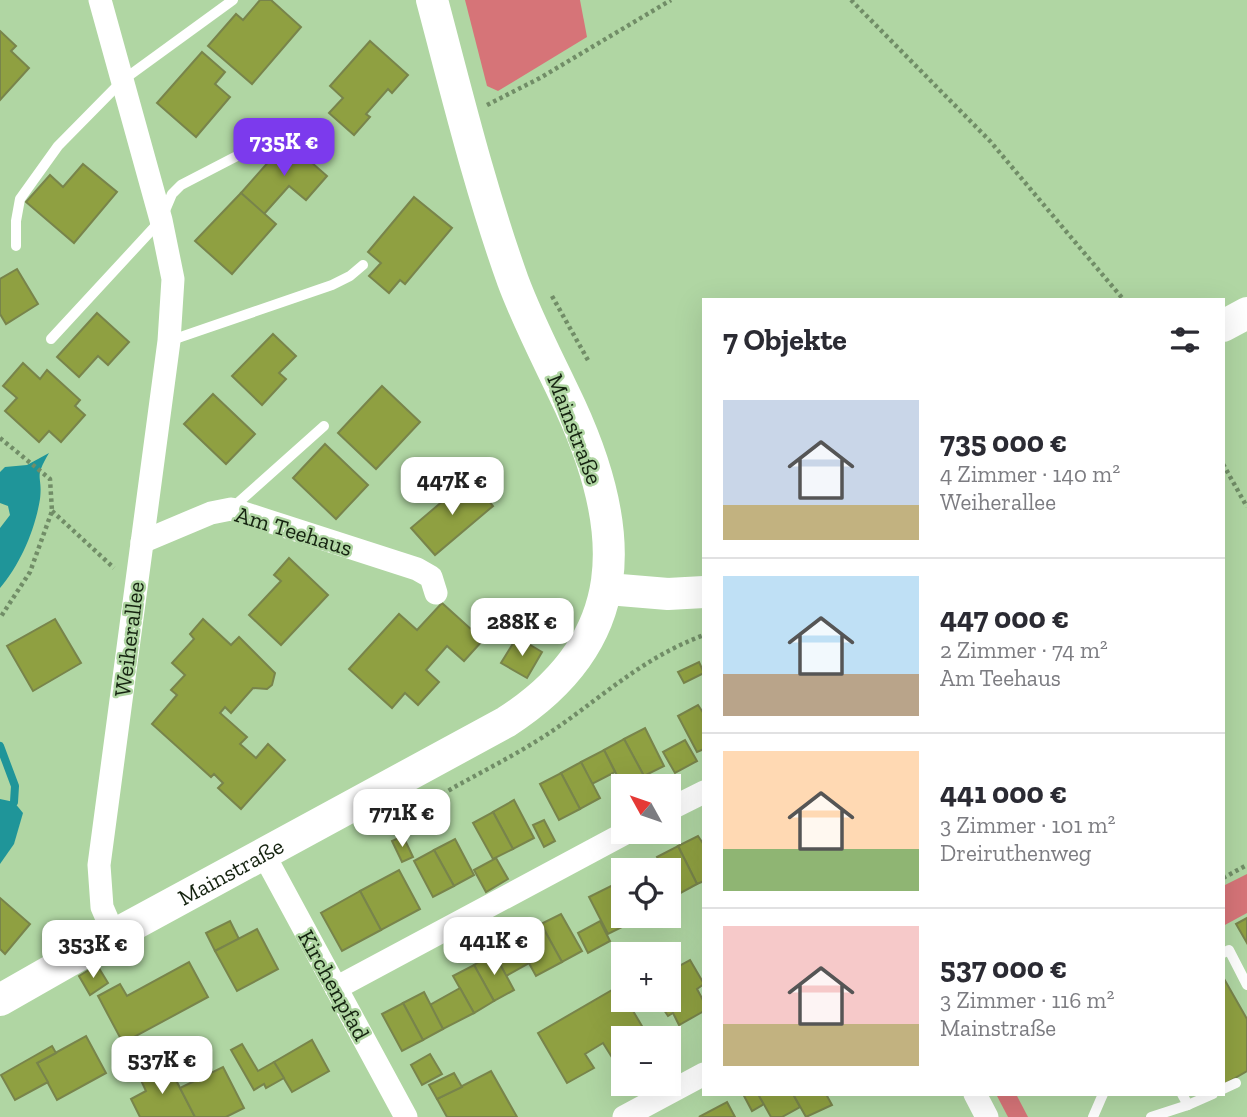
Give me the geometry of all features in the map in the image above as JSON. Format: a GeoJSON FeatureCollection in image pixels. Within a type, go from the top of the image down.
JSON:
{"type":"FeatureCollection","features":[{"type":"Feature","properties":{"kind":"main road","name":"Mainstraße"},"geometry":{"type":"LineString","coordinates":[[0,1000],[114,934],[459,750],[527,709],[550,691],[581,655],[601,615],[608,589],[606,521],[593,464],[571,408],[514,284],[490,214],[432,0]]}},
{"type":"Feature","properties":{"kind":"main road"},"geometry":{"type":"LineString","coordinates":[[1225,325],[1247,313]]}},
{"type":"Feature","properties":{"kind":"main road"},"geometry":{"type":"LineString","coordinates":[[608,589],[668,594],[702,592]]}},
{"type":"Feature","properties":{"kind":"street","name":"Weiherallee"},"geometry":{"type":"LineString","coordinates":[[100,0],[161,220],[173,279],[169,341],[99,865],[102,907],[114,934]]}},
{"type":"Feature","properties":{"kind":"street","name":"Am Teehaus"},"geometry":{"type":"LineString","coordinates":[[142,542],[211,513],[232,509],[417,569],[431,577],[436,593]]}},
{"type":"Feature","properties":{"kind":"street"},"geometry":{"type":"LineString","coordinates":[[681,804],[702,793]]}},
{"type":"Feature","properties":{"kind":"street"},"geometry":{"type":"LineString","coordinates":[[336,988],[611,841]]}},
{"type":"Feature","properties":{"kind":"street","name":"Kirchenpfad"},"geometry":{"type":"LineString","coordinates":[[263,853],[402,1115]]}},
{"type":"Feature","properties":{"kind":"street"},"geometry":{"type":"LineString","coordinates":[[624,1117],[702,1075]]}},
{"type":"Feature","properties":{"kind":"street"},"geometry":{"type":"LineString","coordinates":[[976,1096],[987,1117]]}},
{"type":"Feature","properties":{"kind":"lane"},"geometry":{"type":"LineString","coordinates":[[16,246],[16,221],[20,199],[58,146],[123,80],[233,0]]}},
{"type":"Feature","properties":{"kind":"lane"},"geometry":{"type":"LineString","coordinates":[[51,339],[161,220],[172,194],[181,185],[291,128]]}},
{"type":"Feature","properties":{"kind":"lane"},"geometry":{"type":"LineString","coordinates":[[169,341],[332,285],[350,276],[363,265]]}},
{"type":"Feature","properties":{"kind":"lane"},"geometry":{"type":"LineString","coordinates":[[232,509],[324,426]]}},
{"type":"Feature","properties":{"kind":"lane"},"geometry":{"type":"LineString","coordinates":[[1225,952],[1229,950],[1247,985]]}},
{"type":"Feature","properties":{"kind":"lane"},"geometry":{"type":"LineString","coordinates":[[1225,1088],[1236,1083]]}},
{"type":"Feature","properties":{"kind":"lane"},"geometry":{"type":"LineString","coordinates":[[1093,1117],[1102,1096]]}},
{"type":"Feature","properties":{"kind":"lane"},"geometry":{"type":"LineString","coordinates":[[1183,1096],[1188,1105]]}},
{"type":"Feature","properties":{"kind":"lane"},"geometry":{"type":"LineString","coordinates":[[1151,1117],[1208,1096]]}},
{"type":"Feature","properties":{"kind":"path"},"geometry":{"type":"LineString","coordinates":[[462,114],[485,106],[540,78],[671,0]]}},
{"type":"Feature","properties":{"kind":"path"},"geometry":{"type":"LineString","coordinates":[[851,0],[990,141],[1121,298]]}},
{"type":"Feature","properties":{"kind":"path"},"geometry":{"type":"LineString","coordinates":[[0,438],[50,480],[52,511],[30,572],[0,618]]}},
{"type":"Feature","properties":{"kind":"path"},"geometry":{"type":"LineString","coordinates":[[1225,468],[1247,507]]}},
{"type":"Feature","properties":{"kind":"path"},"geometry":{"type":"LineString","coordinates":[[52,511],[135,588]]}},
{"type":"Feature","properties":{"kind":"path"},"geometry":{"type":"LineString","coordinates":[[1225,877],[1247,865]]}},
{"type":"Feature","properties":{"kind":"shaded area"},"geometry":{"type":"Polygon","coordinates":[[[465,0],[580,0],[587,37],[498,91],[487,86],[465,0]]]}},
{"type":"Feature","properties":{"kind":"shaded area"},"geometry":{"type":"Polygon","coordinates":[[[1247,874],[1247,913],[1225,925],[1225,885],[1247,874]]]}},
{"type":"Feature","properties":{"kind":"shaded area"},"geometry":{"type":"Polygon","coordinates":[[[997,1096],[1017,1096],[1028,1117],[1008,1117],[997,1096]]]}},
{"type":"Feature","properties":{"kind":"water"},"geometry":{"type":"Polygon","coordinates":[[[49,453],[40,473],[40,499],[30,535],[14,569],[0,588],[0,528],[10,515],[8,506],[0,503],[0,472],[5,467],[27,465],[49,453]]]}},
{"type":"Feature","properties":{"kind":"water"},"geometry":{"type":"Polygon","coordinates":[[[0,799],[14,802],[23,813],[14,844],[0,864],[0,799]]]}},
{"type":"Feature","properties":{"kind":"building"},"geometry":{"type":"Polygon","coordinates":[[[260,0],[271,0],[301,27],[252,84],[208,46],[236,14],[243,20],[260,0]]]}},
{"type":"Feature","properties":{"kind":"building"},"geometry":{"type":"Polygon","coordinates":[[[0,31],[16,46],[11,51],[29,68],[0,100],[0,31]]]}},
{"type":"Feature","properties":{"kind":"building"},"geometry":{"type":"Polygon","coordinates":[[[370,41],[408,75],[392,93],[388,89],[366,114],[370,117],[354,135],[329,113],[343,98],[330,86],[370,41]]]}},
{"type":"Feature","properties":{"kind":"building"},"geometry":{"type":"Polygon","coordinates":[[[202,52],[225,72],[215,84],[230,97],[196,137],[157,103],[202,52]]]}},
{"type":"Feature","properties":{"kind":"building"},"geometry":{"type":"Polygon","coordinates":[[[287,141],[327,176],[306,200],[289,186],[264,214],[241,193],[287,141]]]}},
{"type":"Feature","properties":{"kind":"building"},"geometry":{"type":"Polygon","coordinates":[[[83,164],[117,192],[74,243],[26,202],[50,175],[63,187],[83,164]]]}},
{"type":"Feature","properties":{"kind":"building"},"geometry":{"type":"Polygon","coordinates":[[[241,193],[276,224],[232,274],[195,241],[241,193]]]}},
{"type":"Feature","properties":{"kind":"building"},"geometry":{"type":"Polygon","coordinates":[[[414,197],[452,228],[405,284],[400,280],[389,293],[369,276],[381,263],[368,252],[414,197]]]}},
{"type":"Feature","properties":{"kind":"building"},"geometry":{"type":"Polygon","coordinates":[[[17,269],[38,304],[6,324],[0,314],[0,279],[17,269]]]}},
{"type":"Feature","properties":{"kind":"building"},"geometry":{"type":"Polygon","coordinates":[[[97,313],[129,342],[108,365],[98,356],[79,377],[57,357],[97,313]]]}},
{"type":"Feature","properties":{"kind":"building"},"geometry":{"type":"Polygon","coordinates":[[[273,334],[296,356],[279,373],[286,379],[262,405],[232,376],[273,334]]]}},
{"type":"Feature","properties":{"kind":"building"},"geometry":{"type":"Polygon","coordinates":[[[23,363],[40,379],[47,370],[80,400],[75,406],[85,415],[61,442],[49,431],[39,442],[5,411],[17,398],[3,386],[23,363]]]}},
{"type":"Feature","properties":{"kind":"building"},"geometry":{"type":"Polygon","coordinates":[[[382,386],[420,422],[376,469],[338,433],[382,386]]]}},
{"type":"Feature","properties":{"kind":"building"},"geometry":{"type":"Polygon","coordinates":[[[213,394],[255,434],[226,464],[184,424],[213,394]]]}},
{"type":"Feature","properties":{"kind":"building"},"geometry":{"type":"Polygon","coordinates":[[[325,444],[368,485],[336,519],[293,478],[325,444]]]}},
{"type":"Feature","properties":{"kind":"building"},"geometry":{"type":"Polygon","coordinates":[[[470,478],[493,506],[435,555],[411,528],[470,478]]]}},
{"type":"Feature","properties":{"kind":"building"},"geometry":{"type":"Polygon","coordinates":[[[289,558],[328,595],[281,645],[249,615],[281,581],[274,575],[289,558]]]}},
{"type":"Feature","properties":{"kind":"building"},"geometry":{"type":"Polygon","coordinates":[[[442,603],[483,640],[464,661],[447,646],[426,670],[439,682],[418,705],[405,693],[392,708],[349,669],[399,614],[417,630],[442,603]]]}},
{"type":"Feature","properties":{"kind":"building"},"geometry":{"type":"Polygon","coordinates":[[[55,619],[81,663],[33,691],[7,646],[55,619]]]}},
{"type":"Feature","properties":{"kind":"building"},"geometry":{"type":"Polygon","coordinates":[[[203,619],[231,645],[239,637],[275,673],[272,685],[267,689],[253,688],[231,713],[225,707],[220,713],[247,737],[240,744],[256,758],[268,744],[285,760],[241,809],[218,788],[223,783],[214,774],[211,777],[152,724],[177,695],[171,690],[185,675],[172,663],[194,639],[190,634],[203,619]]]}},
{"type":"Feature","properties":{"kind":"building"},"geometry":{"type":"Polygon","coordinates":[[[517,637],[542,652],[527,678],[501,663],[517,637]]]}},
{"type":"Feature","properties":{"kind":"building"},"geometry":{"type":"Polygon","coordinates":[[[699,662],[702,669],[702,674],[684,683],[678,672],[699,662]]]}},
{"type":"Feature","properties":{"kind":"building"},"geometry":{"type":"Polygon","coordinates":[[[698,705],[702,711],[702,750],[697,752],[678,716],[698,705]]]}},
{"type":"Feature","properties":{"kind":"building"},"geometry":{"type":"Polygon","coordinates":[[[645,728],[664,766],[643,774],[624,739],[645,728]]]}},
{"type":"Feature","properties":{"kind":"building"},"geometry":{"type":"Polygon","coordinates":[[[624,739],[643,774],[616,774],[604,750],[624,739]]]}},
{"type":"Feature","properties":{"kind":"building"},"geometry":{"type":"Polygon","coordinates":[[[685,740],[697,761],[675,773],[663,752],[685,740]]]}},
{"type":"Feature","properties":{"kind":"building"},"geometry":{"type":"Polygon","coordinates":[[[604,750],[615,772],[592,784],[581,762],[604,750]]]}},
{"type":"Feature","properties":{"kind":"building"},"geometry":{"type":"Polygon","coordinates":[[[581,762],[600,798],[580,809],[561,773],[581,762]]]}},
{"type":"Feature","properties":{"kind":"building"},"geometry":{"type":"Polygon","coordinates":[[[561,773],[580,809],[559,820],[540,784],[561,773]]]}},
{"type":"Feature","properties":{"kind":"building"},"geometry":{"type":"Polygon","coordinates":[[[514,800],[534,838],[513,849],[493,812],[514,800]]]}},
{"type":"Feature","properties":{"kind":"building"},"geometry":{"type":"Polygon","coordinates":[[[493,812],[513,849],[493,859],[473,823],[493,812]]]}},
{"type":"Feature","properties":{"kind":"building"},"geometry":{"type":"Polygon","coordinates":[[[544,820],[555,841],[544,847],[533,825],[544,820]]]}},
{"type":"Feature","properties":{"kind":"building"},"geometry":{"type":"Polygon","coordinates":[[[403,836],[413,857],[402,862],[392,841],[403,836]]]}},
{"type":"Feature","properties":{"kind":"building"},"geometry":{"type":"Polygon","coordinates":[[[698,836],[702,842],[702,882],[697,884],[678,846],[698,836]]]}},
{"type":"Feature","properties":{"kind":"building"},"geometry":{"type":"Polygon","coordinates":[[[455,839],[474,875],[454,886],[434,850],[455,839]]]}},
{"type":"Feature","properties":{"kind":"building"},"geometry":{"type":"Polygon","coordinates":[[[678,846],[697,884],[681,893],[681,858],[657,857],[678,846]]]}},
{"type":"Feature","properties":{"kind":"building"},"geometry":{"type":"Polygon","coordinates":[[[434,850],[454,886],[433,897],[414,861],[434,850]]]}},
{"type":"Feature","properties":{"kind":"building"},"geometry":{"type":"Polygon","coordinates":[[[496,858],[508,879],[486,892],[474,870],[496,858]]]}},
{"type":"Feature","properties":{"kind":"building"},"geometry":{"type":"Polygon","coordinates":[[[399,870],[420,909],[381,930],[360,891],[399,870]]]}},
{"type":"Feature","properties":{"kind":"building"},"geometry":{"type":"Polygon","coordinates":[[[611,886],[611,928],[620,928],[608,934],[589,897],[611,886]]]}},
{"type":"Feature","properties":{"kind":"building"},"geometry":{"type":"Polygon","coordinates":[[[360,891],[381,930],[342,951],[321,913],[360,891]]]}},
{"type":"Feature","properties":{"kind":"building"},"geometry":{"type":"Polygon","coordinates":[[[0,898],[30,924],[5,954],[0,949],[0,898]]]}},
{"type":"Feature","properties":{"kind":"building"},"geometry":{"type":"Polygon","coordinates":[[[561,914],[582,951],[562,962],[541,924],[561,914]]]}},
{"type":"Feature","properties":{"kind":"building"},"geometry":{"type":"Polygon","coordinates":[[[1247,918],[1247,943],[1236,924],[1247,918]]]}},
{"type":"Feature","properties":{"kind":"building"},"geometry":{"type":"Polygon","coordinates":[[[230,921],[239,939],[215,951],[206,933],[230,921]]]}},
{"type":"Feature","properties":{"kind":"building"},"geometry":{"type":"Polygon","coordinates":[[[600,921],[610,941],[588,953],[578,933],[600,921]]]}},
{"type":"Feature","properties":{"kind":"building"},"geometry":{"type":"Polygon","coordinates":[[[541,924],[562,962],[536,976],[515,938],[541,924]]]}},
{"type":"Feature","properties":{"kind":"building"},"geometry":{"type":"Polygon","coordinates":[[[257,929],[278,969],[237,991],[215,951],[257,929]]]}},
{"type":"Feature","properties":{"kind":"building"},"geometry":{"type":"Polygon","coordinates":[[[517,941],[529,963],[506,976],[494,953],[517,941]]]}},
{"type":"Feature","properties":{"kind":"building"},"geometry":{"type":"Polygon","coordinates":[[[494,953],[514,990],[494,1001],[474,965],[494,953]]]}},
{"type":"Feature","properties":{"kind":"building"},"geometry":{"type":"Polygon","coordinates":[[[690,960],[702,981],[702,985],[697,989],[702,998],[702,1012],[679,1025],[673,1013],[668,1016],[665,1012],[681,1012],[681,965],[690,960]]]}},
{"type":"Feature","properties":{"kind":"building"},"geometry":{"type":"Polygon","coordinates":[[[189,962],[208,997],[123,1043],[98,996],[120,984],[127,996],[189,962]]]}},
{"type":"Feature","properties":{"kind":"building"},"geometry":{"type":"Polygon","coordinates":[[[97,965],[108,983],[90,995],[79,976],[97,965]]]}},
{"type":"Feature","properties":{"kind":"building"},"geometry":{"type":"Polygon","coordinates":[[[474,965],[494,1001],[474,1013],[453,976],[474,965]]]}},
{"type":"Feature","properties":{"kind":"building"},"geometry":{"type":"Polygon","coordinates":[[[1225,980],[1247,1019],[1247,1071],[1225,1084],[1225,980]]]}},
{"type":"Feature","properties":{"kind":"building"},"geometry":{"type":"Polygon","coordinates":[[[460,988],[474,1013],[443,1029],[430,1005],[460,988]]]}},
{"type":"Feature","properties":{"kind":"building"},"geometry":{"type":"Polygon","coordinates":[[[611,991],[611,1012],[634,1012],[642,1026],[611,1026],[611,1056],[603,1043],[585,1054],[594,1068],[567,1083],[538,1033],[611,991]]]}},
{"type":"Feature","properties":{"kind":"building"},"geometry":{"type":"Polygon","coordinates":[[[424,992],[443,1029],[423,1040],[403,1003],[424,992]]]}},
{"type":"Feature","properties":{"kind":"building"},"geometry":{"type":"Polygon","coordinates":[[[403,1003],[423,1040],[402,1051],[382,1014],[403,1003]]]}},
{"type":"Feature","properties":{"kind":"building"},"geometry":{"type":"Polygon","coordinates":[[[86,1036],[106,1073],[57,1100],[37,1063],[86,1036]]]}},
{"type":"Feature","properties":{"kind":"building"},"geometry":{"type":"Polygon","coordinates":[[[312,1040],[329,1071],[292,1092],[274,1062],[312,1040]]]}},
{"type":"Feature","properties":{"kind":"building"},"geometry":{"type":"Polygon","coordinates":[[[242,1044],[258,1071],[274,1062],[284,1078],[266,1088],[264,1084],[254,1090],[231,1050],[242,1044]]]}},
{"type":"Feature","properties":{"kind":"building"},"geometry":{"type":"Polygon","coordinates":[[[52,1046],[56,1053],[37,1063],[48,1082],[15,1100],[1,1075],[52,1046]]]}},
{"type":"Feature","properties":{"kind":"building"},"geometry":{"type":"Polygon","coordinates":[[[430,1054],[442,1074],[422,1085],[411,1065],[430,1054]]]}},
{"type":"Feature","properties":{"kind":"building"},"geometry":{"type":"Polygon","coordinates":[[[167,1062],[195,1117],[140,1117],[131,1099],[146,1091],[139,1076],[167,1062]]]}},
{"type":"Feature","properties":{"kind":"building"},"geometry":{"type":"Polygon","coordinates":[[[223,1067],[244,1108],[226,1117],[195,1117],[180,1088],[223,1067]]]}},
{"type":"Feature","properties":{"kind":"building"},"geometry":{"type":"Polygon","coordinates":[[[491,1071],[517,1117],[447,1117],[437,1099],[491,1071]]]}},
{"type":"Feature","properties":{"kind":"building"},"geometry":{"type":"Polygon","coordinates":[[[454,1073],[462,1087],[437,1099],[429,1085],[454,1073]]]}},
{"type":"Feature","properties":{"kind":"building"},"geometry":{"type":"Polygon","coordinates":[[[744,1096],[759,1096],[764,1104],[752,1111],[744,1096]]]}},
{"type":"Feature","properties":{"kind":"building"},"geometry":{"type":"Polygon","coordinates":[[[759,1096],[794,1096],[800,1107],[782,1117],[771,1117],[759,1096]]]}},
{"type":"Feature","properties":{"kind":"building"},"geometry":{"type":"Polygon","coordinates":[[[794,1096],[827,1096],[832,1105],[806,1117],[794,1096]]]}},
{"type":"Feature","properties":{"kind":"building"},"geometry":{"type":"Polygon","coordinates":[[[727,1102],[735,1117],[699,1117],[727,1102]]]}},
{"type":"Feature","properties":{"kind":"waterway"},"geometry":{"type":"LineString","coordinates":[[0,746],[15,786],[14,802]]}}]}
